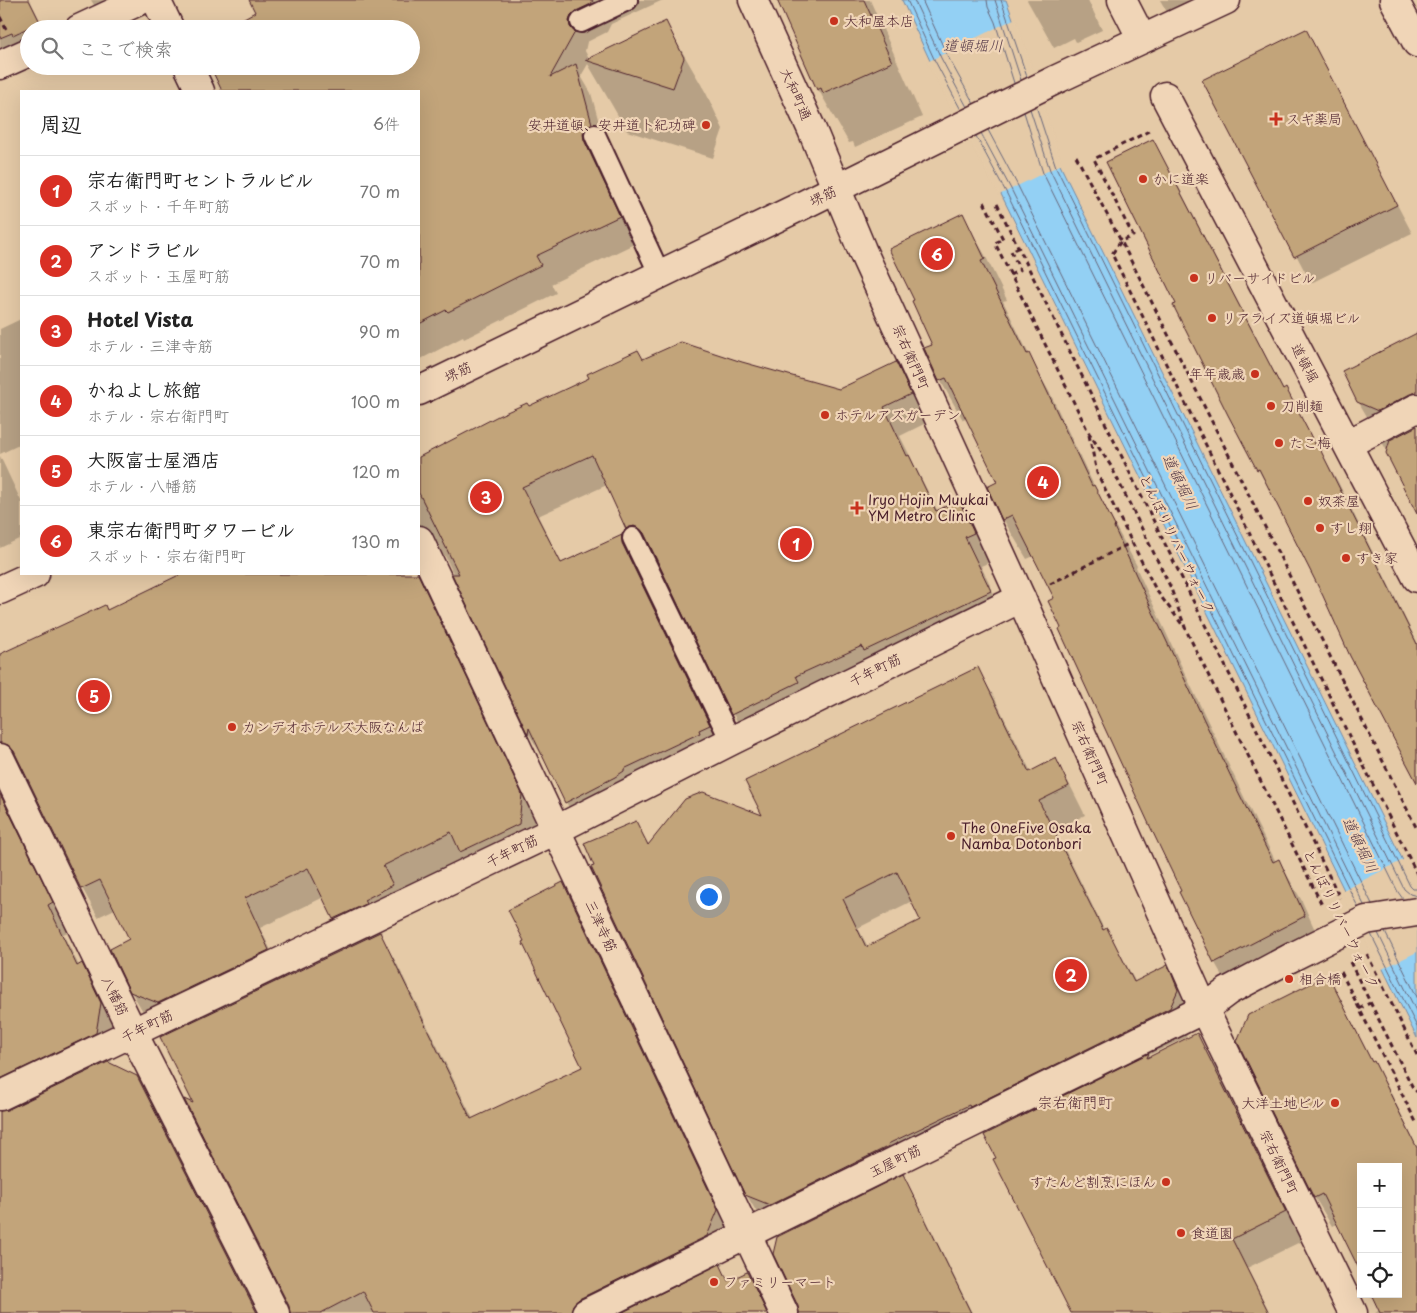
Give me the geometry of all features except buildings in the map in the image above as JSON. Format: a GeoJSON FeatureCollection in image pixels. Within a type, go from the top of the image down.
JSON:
{"type":"FeatureCollection","features":[{"type":"Feature","properties":{"kind":"street"},"geometry":{"type":"LineString","coordinates":[[98,20],[141,0]]}},
{"type":"Feature","properties":{"kind":"street"},"geometry":{"type":"LineString","coordinates":[[156,0],[166,20]]}},
{"type":"Feature","properties":{"kind":"street","name":"大和町通"},"geometry":{"type":"LineString","coordinates":[[753,0],[837,189]]}},
{"type":"Feature","properties":{"kind":"street"},"geometry":{"type":"LineString","coordinates":[[1122,0],[1142,40]]}},
{"type":"Feature","properties":{"kind":"street","name":"堺筋"},"geometry":{"type":"LineString","coordinates":[[420,391],[837,189],[1055,80],[1226,0]]}},
{"type":"Feature","properties":{"kind":"street"},"geometry":{"type":"LineString","coordinates":[[1394,0],[1417,43]]}},
{"type":"Feature","properties":{"kind":"street"},"geometry":{"type":"LineString","coordinates":[[0,66],[20,56]]}},
{"type":"Feature","properties":{"kind":"street"},"geometry":{"type":"LineString","coordinates":[[192,75],[200,90]]}},
{"type":"Feature","properties":{"kind":"street","name":"道頓堀"},"geometry":{"type":"LineString","coordinates":[[1170,106],[1417,578]]}},
{"type":"Feature","properties":{"kind":"street","name":"宗右衛門町"},"geometry":{"type":"LineString","coordinates":[[837,189],[866,259],[1021,598],[1204,1008],[1353,1313]]}},
{"type":"Feature","properties":{"kind":"street"},"geometry":{"type":"LineString","coordinates":[[1348,444],[1417,408]]}},
{"type":"Feature","properties":{"kind":"street","name":"三津寺筋"},"geometry":{"type":"LineString","coordinates":[[420,542],[784,1313]]}},
{"type":"Feature","properties":{"kind":"street"},"geometry":{"type":"LineString","coordinates":[[0,590],[32,575]]}},
{"type":"Feature","properties":{"kind":"street","name":"千年町筋"},"geometry":{"type":"LineString","coordinates":[[0,1096],[556,830],[731,741],[1021,598]]}},
{"type":"Feature","properties":{"kind":"street","name":"八幡筋"},"geometry":{"type":"LineString","coordinates":[[0,758],[133,1032],[275,1313]]}},
{"type":"Feature","properties":{"kind":"street","name":"玉屋町筋"},"geometry":{"type":"LineString","coordinates":[[586,1313],[1204,1008],[1228,991],[1366,920],[1417,912]]}},
{"type":"Feature","properties":{"kind":"lane"},"geometry":{"type":"LineString","coordinates":[[581,22],[627,0]]}},
{"type":"Feature","properties":{"kind":"lane"},"geometry":{"type":"LineString","coordinates":[[595,135],[660,274]]}},
{"type":"Feature","properties":{"kind":"lane"},"geometry":{"type":"LineString","coordinates":[[633,538],[731,741]]}},
{"type":"Feature","properties":{"kind":"path"},"geometry":{"type":"LineString","coordinates":[[1170,106],[1094,159],[1133,236],[1121,241],[1112,254],[1417,874]]}},
{"type":"Feature","properties":{"kind":"path"},"geometry":{"type":"LineString","coordinates":[[1076,156],[1121,241],[1417,829]]}},
{"type":"Feature","properties":{"kind":"path","name":"とんぼりリバーウォーク"},"geometry":{"type":"LineString","coordinates":[[984,202],[1003,239],[995,244],[1089,433],[1111,466],[1170,586],[1186,630],[1326,914]]}},
{"type":"Feature","properties":{"kind":"path","name":"とんぼりリバーウォーク"},"geometry":{"type":"LineString","coordinates":[[997,204],[1338,893]]}},
{"type":"Feature","properties":{"kind":"path"},"geometry":{"type":"LineString","coordinates":[[1010,275],[1020,270],[1011,251],[1019,247]]}},
{"type":"Feature","properties":{"kind":"path","name":"とんぼりリバーウォーク"},"geometry":{"type":"LineString","coordinates":[[1089,433],[1098,473],[1156,590],[1186,630]]}},
{"type":"Feature","properties":{"kind":"path"},"geometry":{"type":"LineString","coordinates":[[1021,598],[1132,542]]}},
{"type":"Feature","properties":{"kind":"path","name":"とんぼりリバーウォーク"},"geometry":{"type":"LineString","coordinates":[[1348,959],[1412,1086],[1417,1092]]}},
{"type":"Feature","properties":{"kind":"path","name":"とんぼりリバーウォーク"},"geometry":{"type":"LineString","coordinates":[[1341,972],[1417,1124]]}},
{"type":"Feature","properties":{"kind":"path"},"geometry":{"type":"LineString","coordinates":[[1376,972],[1417,1055]]}},
{"type":"Feature","properties":{"kind":"path","name":"とんぼりリバーウォーク"},"geometry":{"type":"LineString","coordinates":[[1359,1009],[1370,1003]]}},
{"type":"Feature","properties":{"kind":"water","name":"道頓堀川"},"geometry":{"type":"Polygon","coordinates":[[[902,0],[1006,0],[1060,165],[1417,889],[1417,1038],[1001,194],[931,63],[902,0]]]}},
{"type":"Feature","properties":{"kind":"pier"},"geometry":{"type":"Polygon","coordinates":[[[1016,18],[1062,164],[999,195],[927,62],[1016,18]]]}},
{"type":"Feature","properties":{"kind":"pier"},"geometry":{"type":"Polygon","coordinates":[[[1405,859],[1417,883],[1417,952],[1380,970],[1342,891],[1405,859]]]}},
{"type":"Feature","properties":{"kind":"place","name":"大和屋本店"},"geometry":{"type":"Point","coordinates":[834,21]}},
{"type":"Feature","properties":{"kind":"place","name":"スギ薬局"},"geometry":{"type":"Point","coordinates":[1276,119]}},
{"type":"Feature","properties":{"kind":"place","name":"安井道頓、安井道卜紀功碑"},"geometry":{"type":"Point","coordinates":[706,125]}},
{"type":"Feature","properties":{"kind":"place","name":"かに道楽"},"geometry":{"type":"Point","coordinates":[1143,179]}},
{"type":"Feature","properties":{"kind":"place","name":"東宗右衛門町タワービル"},"geometry":{"type":"Point","coordinates":[937,254]}},
{"type":"Feature","properties":{"kind":"place","name":"リバーサイドビル"},"geometry":{"type":"Point","coordinates":[1194,278]}},
{"type":"Feature","properties":{"kind":"place","name":"リアライズ道頓堀ビル"},"geometry":{"type":"Point","coordinates":[1212,318]}},
{"type":"Feature","properties":{"kind":"place","name":"年年歳歳"},"geometry":{"type":"Point","coordinates":[1255,374]}},
{"type":"Feature","properties":{"kind":"place","name":"刀削麺"},"geometry":{"type":"Point","coordinates":[1271,406]}},
{"type":"Feature","properties":{"kind":"place","name":"ホテルアズガーデン"},"geometry":{"type":"Point","coordinates":[825,415]}},
{"type":"Feature","properties":{"kind":"place","name":"たこ梅"},"geometry":{"type":"Point","coordinates":[1279,443]}},
{"type":"Feature","properties":{"kind":"place","name":"かねよし旅館"},"geometry":{"type":"Point","coordinates":[1043,482]}},
{"type":"Feature","properties":{"kind":"place","name":"Hotel Vista"},"geometry":{"type":"Point","coordinates":[486,497]}},
{"type":"Feature","properties":{"kind":"place","name":"奴茶屋"},"geometry":{"type":"Point","coordinates":[1308,501]}},
{"type":"Feature","properties":{"kind":"place","name":"Iryo Hojin Muukai YM Metro Clinic"},"geometry":{"type":"Point","coordinates":[857,508]}},
{"type":"Feature","properties":{"kind":"place","name":"すし翔"},"geometry":{"type":"Point","coordinates":[1320,528]}},
{"type":"Feature","properties":{"kind":"place","name":"宗右衛門町セントラルビル"},"geometry":{"type":"Point","coordinates":[796,544]}},
{"type":"Feature","properties":{"kind":"place","name":"すき家"},"geometry":{"type":"Point","coordinates":[1346,558]}},
{"type":"Feature","properties":{"kind":"place","name":"大阪富士屋酒店"},"geometry":{"type":"Point","coordinates":[94,696]}},
{"type":"Feature","properties":{"kind":"place","name":"カンデオホテルズ大阪なんば"},"geometry":{"type":"Point","coordinates":[232,727]}},
{"type":"Feature","properties":{"kind":"place","name":"The OneFive Osaka Namba Dotonbori"},"geometry":{"type":"Point","coordinates":[951,836]}},
{"type":"Feature","properties":{"kind":"place","name":"アンドラビル"},"geometry":{"type":"Point","coordinates":[1071,975]}},
{"type":"Feature","properties":{"kind":"place","name":"相合橋"},"geometry":{"type":"Point","coordinates":[1289,979]}},
{"type":"Feature","properties":{"kind":"place","name":"大洋土地ビル"},"geometry":{"type":"Point","coordinates":[1335,1103]}},
{"type":"Feature","properties":{"kind":"place","name":"すたんど割烹にほん"},"geometry":{"type":"Point","coordinates":[1166,1182]}},
{"type":"Feature","properties":{"kind":"place","name":"食道園"},"geometry":{"type":"Point","coordinates":[1181,1233]}},
{"type":"Feature","properties":{"kind":"place","name":"ファミリーマート"},"geometry":{"type":"Point","coordinates":[714,1282]}},
{"type":"Feature","properties":{"kind":"district","name":"宗右衛門町"},"geometry":{"type":"Point","coordinates":[1075,1103]}}]}
